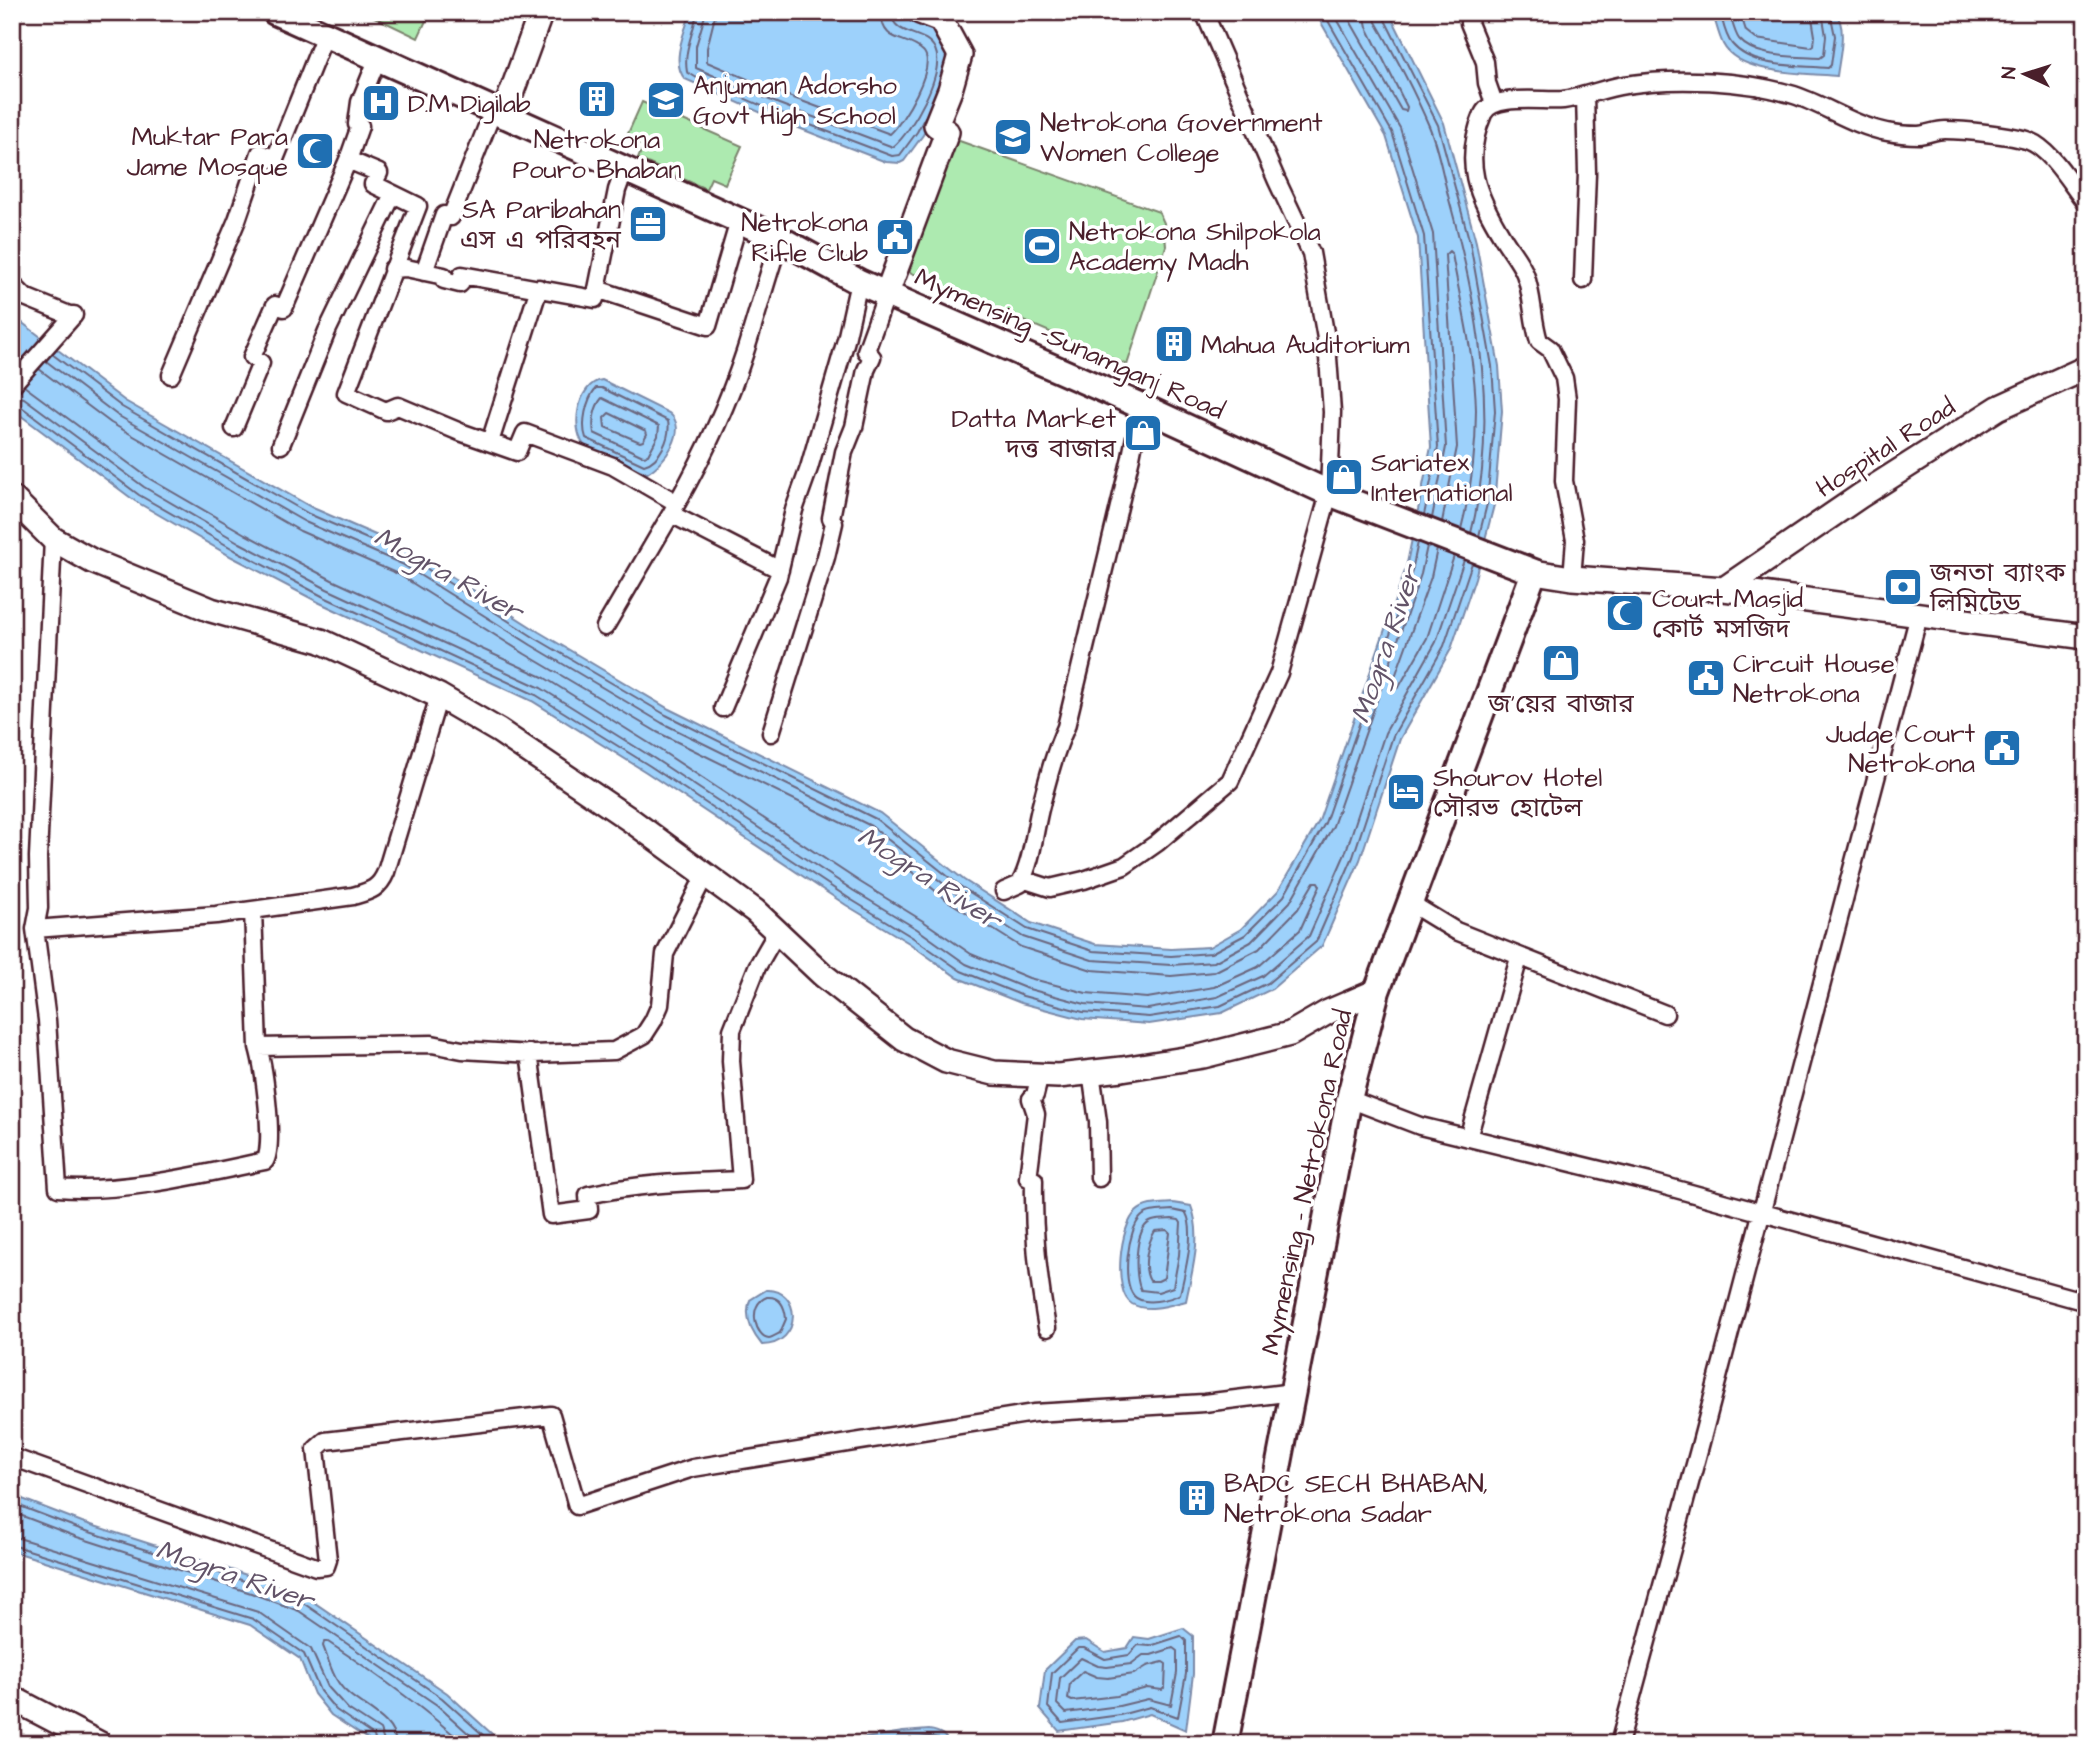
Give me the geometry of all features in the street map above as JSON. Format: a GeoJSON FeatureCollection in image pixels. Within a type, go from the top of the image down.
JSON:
{"type":"FeatureCollection","features":[{"type":"Feature","properties":{"kind":"main road","name":"Mymensing -Sunamganj Road"},"geometry":{"type":"LineString","coordinates":[[275,12],[780,239],[859,282],[1141,406],[1336,496],[1534,572]]}},
{"type":"Feature","properties":{"kind":"main road","name":"Mymensing - Netrokona Road"},"geometry":{"type":"LineString","coordinates":[[1225,1744],[1349,1099],[1377,991],[1534,572]]}},
{"type":"Feature","properties":{"kind":"street"},"geometry":{"type":"LineString","coordinates":[[424,272],[444,215],[451,217],[541,12]]}},
{"type":"Feature","properties":{"kind":"street"},"geometry":{"type":"LineString","coordinates":[[1022,879],[1050,888],[1124,866],[1157,843],[1230,781],[1279,673],[1336,496],[1327,344],[1311,253],[1204,12]]}},
{"type":"Feature","properties":{"kind":"street"},"geometry":{"type":"LineString","coordinates":[[1471,12],[1469,23],[1485,62],[1487,83],[1494,103]]}},
{"type":"Feature","properties":{"kind":"street"},"geometry":{"type":"LineString","coordinates":[[771,733],[826,557],[844,452],[854,427],[866,370],[872,357],[866,351],[947,132],[936,125],[960,55],[935,15]]}},
{"type":"Feature","properties":{"kind":"street"},"geometry":{"type":"LineString","coordinates":[[171,375],[237,220],[260,153],[275,159],[325,36]]}},
{"type":"Feature","properties":{"kind":"street"},"geometry":{"type":"LineString","coordinates":[[234,428],[261,363],[252,357],[268,318],[275,306],[284,308],[348,160],[360,126],[357,124],[360,102],[377,60]]}},
{"type":"Feature","properties":{"kind":"street"},"geometry":{"type":"LineString","coordinates":[[1572,578],[1574,540],[1564,481],[1567,399],[1564,378],[1550,349],[1539,341],[1524,272],[1486,207],[1472,173],[1472,155],[1479,127],[1484,112],[1494,103],[1563,100],[1625,85],[1682,81],[1748,86],[1794,95],[1835,114],[1887,132],[1920,135],[1943,130],[2029,141],[2058,167],[2086,203]]}},
{"type":"Feature","properties":{"kind":"street"},"geometry":{"type":"LineString","coordinates":[[1583,280],[1587,173],[1585,95]]}},
{"type":"Feature","properties":{"kind":"street"},"geometry":{"type":"LineString","coordinates":[[348,160],[379,173],[373,184],[418,206],[346,393],[386,411],[398,406],[517,452],[525,433],[613,466],[674,509],[780,570]]}},
{"type":"Feature","properties":{"kind":"street"},"geometry":{"type":"LineString","coordinates":[[392,269],[406,268],[444,276],[444,280],[460,284],[462,275],[595,299],[617,190],[624,171]]}},
{"type":"Feature","properties":{"kind":"street"},"geometry":{"type":"LineString","coordinates":[[281,445],[327,331],[393,194]]}},
{"type":"Feature","properties":{"kind":"street"},"geometry":{"type":"LineString","coordinates":[[597,289],[708,326],[739,221]]}},
{"type":"Feature","properties":{"kind":"street"},"geometry":{"type":"LineString","coordinates":[[605,627],[699,463],[740,365],[780,239]]}},
{"type":"Feature","properties":{"kind":"street"},"geometry":{"type":"LineString","coordinates":[[723,708],[780,570],[794,510],[813,457],[846,340],[859,282]]}},
{"type":"Feature","properties":{"kind":"street"},"geometry":{"type":"LineString","coordinates":[[12,284],[25,297],[74,315],[12,386]]}},
{"type":"Feature","properties":{"kind":"street"},"geometry":{"type":"LineString","coordinates":[[491,442],[539,288]]}},
{"type":"Feature","properties":{"kind":"street","name":"Hospital Road"},"geometry":{"type":"LineString","coordinates":[[1724,589],[1860,496],[1998,408],[2086,368]]}},
{"type":"Feature","properties":{"kind":"street"},"geometry":{"type":"LineString","coordinates":[[1004,891],[1020,884],[1031,856],[1041,805],[1058,744],[1066,727],[1141,406]]}},
{"type":"Feature","properties":{"kind":"street"},"geometry":{"type":"LineString","coordinates":[[12,498],[53,538],[92,561],[211,610],[321,641],[439,696],[510,739],[632,821],[755,911],[823,975],[904,1039],[946,1061],[994,1073],[1040,1075],[1091,1072],[1203,1056],[1290,1034],[1328,1012],[1377,991]]}},
{"type":"Feature","properties":{"kind":"street"},"geometry":{"type":"LineString","coordinates":[[53,538],[39,831],[39,908],[35,929],[47,1020],[58,1188],[80,1190],[144,1183],[265,1161],[269,1141],[263,1065],[258,1047],[253,910]]}},
{"type":"Feature","properties":{"kind":"street"},"geometry":{"type":"LineString","coordinates":[[1534,572],[1572,578],[1724,589],[2086,637]]}},
{"type":"Feature","properties":{"kind":"street"},"geometry":{"type":"LineString","coordinates":[[1619,1744],[1919,615]]}},
{"type":"Feature","properties":{"kind":"street"},"geometry":{"type":"LineString","coordinates":[[35,929],[253,910],[353,896],[375,890],[386,872],[439,696]]}},
{"type":"Feature","properties":{"kind":"street"},"geometry":{"type":"LineString","coordinates":[[258,1047],[432,1044],[462,1050],[529,1054],[614,1051],[645,1035],[660,1005],[666,954],[705,874]]}},
{"type":"Feature","properties":{"kind":"street"},"geometry":{"type":"LineString","coordinates":[[1410,903],[1456,931],[1665,1014]]}},
{"type":"Feature","properties":{"kind":"street"},"geometry":{"type":"LineString","coordinates":[[529,1054],[551,1215],[589,1210],[588,1195],[610,1190],[656,1183],[741,1180],[732,1031],[757,967],[777,932]]}},
{"type":"Feature","properties":{"kind":"street"},"geometry":{"type":"LineString","coordinates":[[1468,1138],[1519,958]]}},
{"type":"Feature","properties":{"kind":"street"},"geometry":{"type":"LineString","coordinates":[[1091,1072],[1098,1122],[1099,1178]]}},
{"type":"Feature","properties":{"kind":"street"},"geometry":{"type":"LineString","coordinates":[[1040,1075],[1035,1095],[1031,1098],[1035,1114],[1028,1178],[1034,1181],[1033,1228],[1037,1275],[1047,1328]]}},
{"type":"Feature","properties":{"kind":"street"},"geometry":{"type":"LineString","coordinates":[[1349,1099],[1420,1126],[1654,1183],[2086,1302]]}},
{"type":"Feature","properties":{"kind":"street"},"geometry":{"type":"LineString","coordinates":[[12,1457],[316,1567],[326,1566],[328,1560],[316,1449],[325,1441],[551,1415],[577,1506],[694,1468],[1034,1413],[1204,1403],[1293,1392]]}},
{"type":"Feature","properties":{"kind":"street"},"geometry":{"type":"LineString","coordinates":[[12,1698],[100,1744]]}},
{"type":"Feature","properties":{"kind":"green space"},"geometry":{"type":"Polygon","coordinates":[[[364,12],[430,12],[418,38],[364,12]]]}},
{"type":"Feature","properties":{"kind":"green space"},"geometry":{"type":"Polygon","coordinates":[[[642,102],[742,146],[725,184],[711,178],[706,189],[638,159],[643,146],[626,138],[642,102]]]}},
{"type":"Feature","properties":{"kind":"green space"},"geometry":{"type":"Polygon","coordinates":[[[951,138],[1159,212],[1164,223],[1166,246],[1127,365],[900,268],[951,138]]]}},
{"type":"Feature","properties":{"kind":"water"},"geometry":{"type":"Polygon","coordinates":[[[691,12],[898,12],[932,25],[950,44],[945,94],[923,135],[904,161],[886,162],[773,118],[685,79],[681,72],[679,56],[691,12]]]}},
{"type":"Feature","properties":{"kind":"water","name":"Mogra River"},"geometry":{"type":"Polygon","coordinates":[[[1315,12],[1389,12],[1444,123],[1476,242],[1499,366],[1502,411],[1494,505],[1475,578],[1451,649],[1400,739],[1360,860],[1322,946],[1272,989],[1222,1013],[1149,1024],[1082,1019],[1021,1003],[958,978],[909,943],[532,701],[320,603],[232,557],[135,501],[12,409],[12,315],[125,401],[313,508],[410,550],[539,632],[669,709],[880,813],[964,880],[1031,923],[1095,944],[1171,949],[1209,947],[1241,929],[1278,891],[1319,821],[1406,568],[1431,447],[1418,238],[1386,136],[1315,12]]]}},
{"type":"Feature","properties":{"kind":"water"},"geometry":{"type":"Polygon","coordinates":[[[1712,12],[1835,12],[1842,34],[1837,76],[1792,73],[1743,62],[1723,44],[1712,12]]]}},
{"type":"Feature","properties":{"kind":"water"},"geometry":{"type":"Polygon","coordinates":[[[602,380],[669,413],[675,420],[676,437],[672,446],[661,462],[647,473],[587,448],[581,441],[577,421],[578,409],[587,390],[593,383],[602,380]]]}},
{"type":"Feature","properties":{"kind":"water"},"geometry":{"type":"Polygon","coordinates":[[[1153,1204],[1191,1206],[1196,1229],[1195,1254],[1186,1301],[1159,1307],[1138,1307],[1126,1297],[1122,1286],[1120,1258],[1126,1230],[1130,1219],[1140,1209],[1153,1204]]]}},
{"type":"Feature","properties":{"kind":"water"},"geometry":{"type":"Polygon","coordinates":[[[766,1290],[778,1292],[786,1298],[793,1317],[785,1336],[775,1343],[762,1345],[752,1330],[748,1306],[750,1300],[766,1290]]]}},
{"type":"Feature","properties":{"kind":"water","name":"Mogra River"},"geometry":{"type":"Polygon","coordinates":[[[12,1495],[82,1522],[256,1578],[306,1597],[447,1693],[503,1744],[375,1744],[331,1715],[314,1694],[300,1659],[250,1625],[12,1551],[12,1495]]]}},
{"type":"Feature","properties":{"kind":"water"},"geometry":{"type":"Polygon","coordinates":[[[1183,1628],[1193,1636],[1193,1674],[1186,1730],[1150,1714],[1122,1722],[1059,1731],[1040,1709],[1045,1670],[1075,1641],[1086,1640],[1105,1652],[1127,1648],[1134,1637],[1149,1639],[1183,1628]]]}},
{"type":"Feature","properties":{"kind":"water"},"geometry":{"type":"Polygon","coordinates":[[[929,1730],[941,1734],[949,1744],[826,1744],[903,1732],[929,1730]]]}},
{"type":"Feature","properties":{"kind":"place","name":"Netrokona Pouro Bhaban"},"geometry":{"type":"Point","coordinates":[597,99]}},
{"type":"Feature","properties":{"kind":"place","name":"Anjuman Adorsho Govt High School"},"geometry":{"type":"Point","coordinates":[666,100]}},
{"type":"Feature","properties":{"kind":"place","name":"D.M Digilab"},"geometry":{"type":"Point","coordinates":[381,103]}},
{"type":"Feature","properties":{"kind":"place","name":"Netrokona Government Women College"},"geometry":{"type":"Point","coordinates":[1013,137]}},
{"type":"Feature","properties":{"kind":"place","name":"Muktar Para Jame Mosque"},"geometry":{"type":"Point","coordinates":[315,151]}},
{"type":"Feature","properties":{"kind":"place","name":"SA Paribahan এস এ পরিবহন"},"geometry":{"type":"Point","coordinates":[648,224]}},
{"type":"Feature","properties":{"kind":"place","name":"Netrokona Rifle Club"},"geometry":{"type":"Point","coordinates":[895,237]}},
{"type":"Feature","properties":{"kind":"place","name":"Netrokona Shilpokola Academy Madh"},"geometry":{"type":"Point","coordinates":[1042,246]}},
{"type":"Feature","properties":{"kind":"place","name":"Mahua Auditorium"},"geometry":{"type":"Point","coordinates":[1174,344]}},
{"type":"Feature","properties":{"kind":"place","name":"Datta Market দত্ত বাজার"},"geometry":{"type":"Point","coordinates":[1143,433]}},
{"type":"Feature","properties":{"kind":"place","name":"Sariatex International"},"geometry":{"type":"Point","coordinates":[1344,477]}},
{"type":"Feature","properties":{"kind":"place","name":"জনতা ব্যাংক লিমিটেড"},"geometry":{"type":"Point","coordinates":[1903,587]}},
{"type":"Feature","properties":{"kind":"place","name":"Court Masjid কোর্ট মসজিদ"},"geometry":{"type":"Point","coordinates":[1625,613]}},
{"type":"Feature","properties":{"kind":"place","name":"জ'‌য়‌ের বাজার"},"geometry":{"type":"Point","coordinates":[1561,663]}},
{"type":"Feature","properties":{"kind":"place","name":"Circuit House Netrokona"},"geometry":{"type":"Point","coordinates":[1706,678]}},
{"type":"Feature","properties":{"kind":"place","name":"Judge Court Netrokona"},"geometry":{"type":"Point","coordinates":[2002,748]}},
{"type":"Feature","properties":{"kind":"place","name":"Shourov Hotel সৌরভ হোটেল"},"geometry":{"type":"Point","coordinates":[1406,792]}},
{"type":"Feature","properties":{"kind":"place","name":"BADC SECH BHABAN, Netrokona Sadar"},"geometry":{"type":"Point","coordinates":[1197,1498]}}]}
